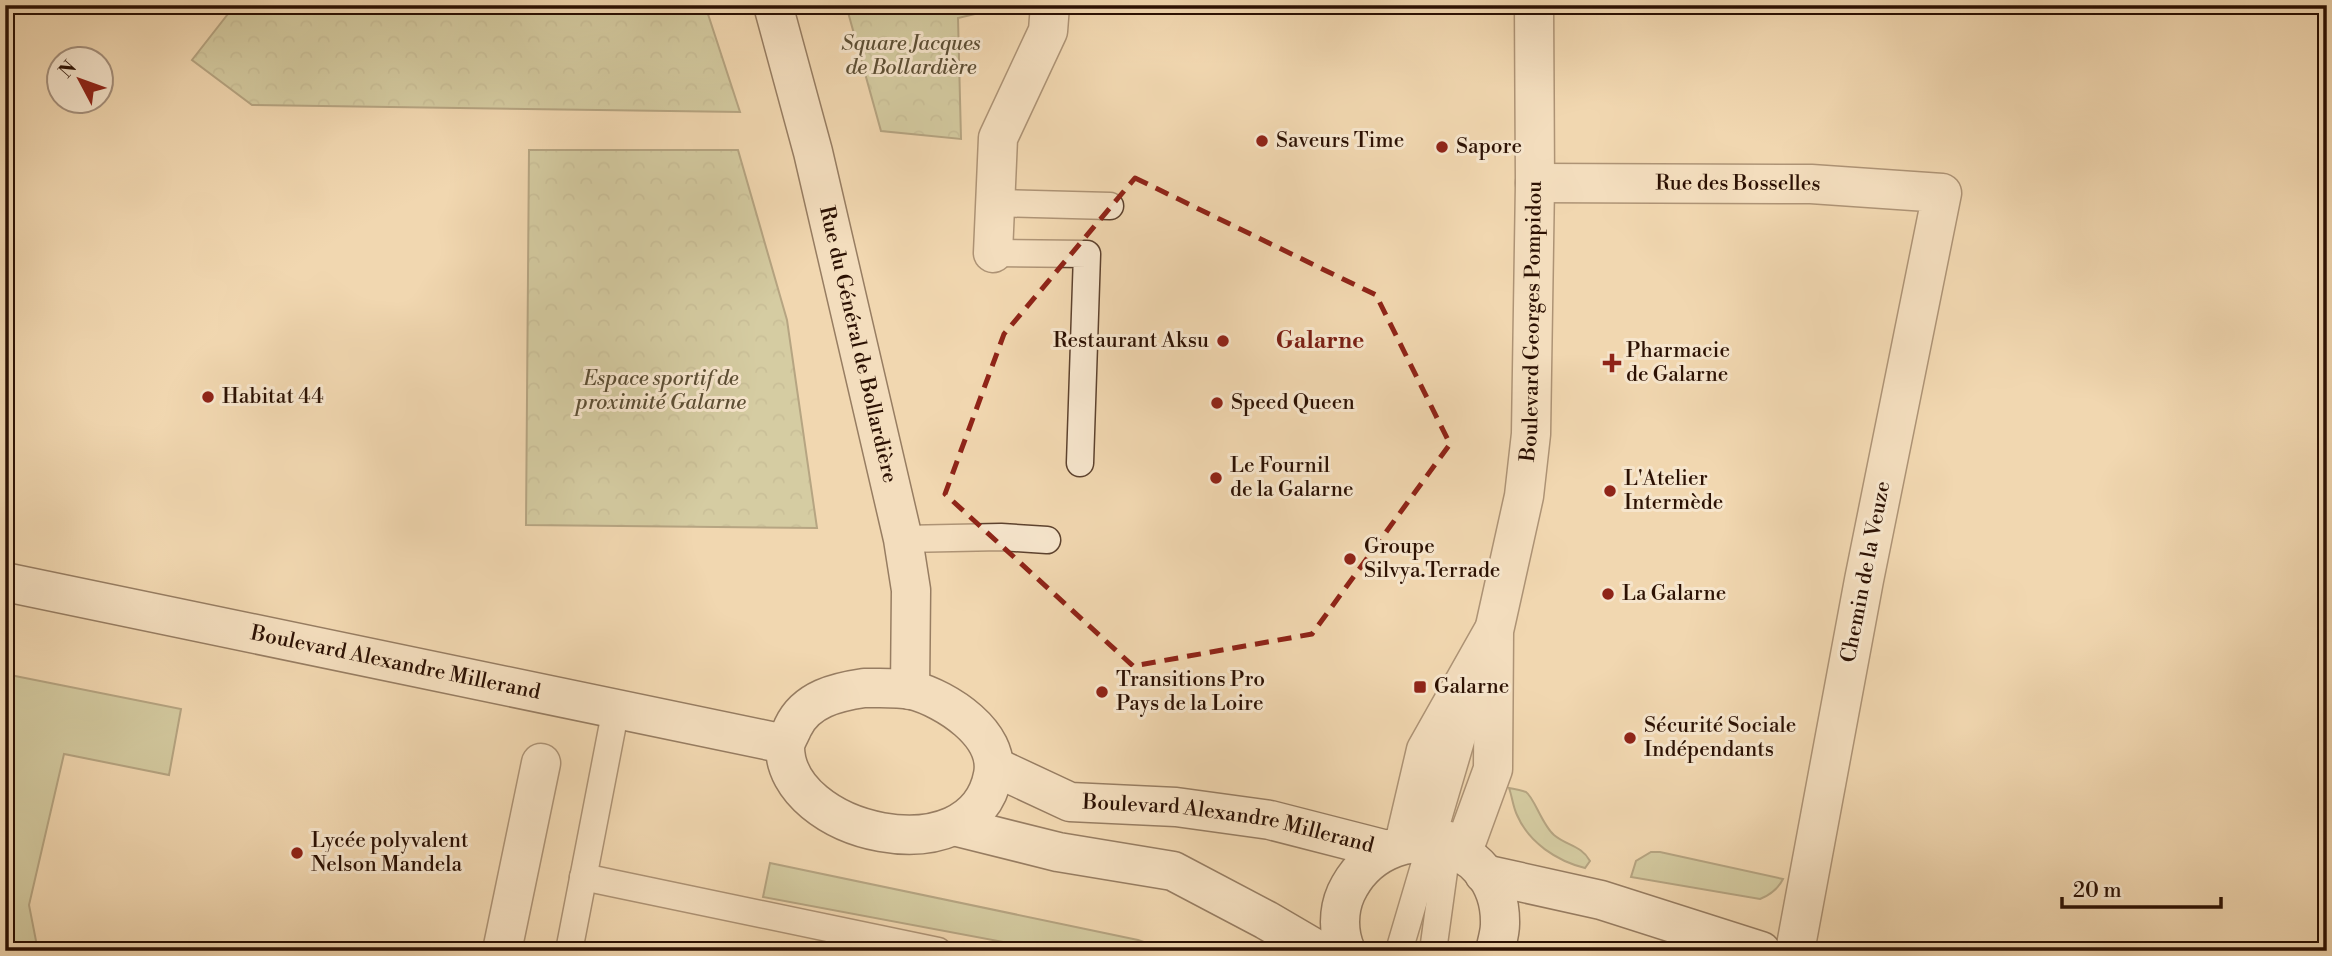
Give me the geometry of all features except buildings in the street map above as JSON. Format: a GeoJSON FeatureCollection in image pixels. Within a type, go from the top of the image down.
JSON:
{"type":"FeatureCollection","features":[{"type":"Feature","properties":{"kind":"street","name":"Rue du Général de Bollardière"},"geometry":{"type":"LineString","coordinates":[[773,5],[813,152],[902,539],[911,590],[910,690]]}},
{"type":"Feature","properties":{"kind":"street"},"geometry":{"type":"LineString","coordinates":[[993,253],[998,138],[1048,31],[1049,5]]}},
{"type":"Feature","properties":{"kind":"street","name":"Boulevard Georges Pompidou"},"geometry":{"type":"LineString","coordinates":[[1436,852],[1493,769],[1493,631],[1524,496],[1531,433],[1535,183],[1534,5]]}},
{"type":"Feature","properties":{"kind":"street","name":"Rue des Bosselles"},"geometry":{"type":"LineString","coordinates":[[1535,183],[1811,184],[1942,193]]}},
{"type":"Feature","properties":{"kind":"street","name":"Chemin de la Veuze"},"geometry":{"type":"LineString","coordinates":[[1795,951],[1864,580],[1942,193]]}},
{"type":"Feature","properties":{"kind":"street","name":"Boulevard Alexandre Millerand"},"geometry":{"type":"LineString","coordinates":[[5,582],[785,744]]}},
{"type":"Feature","properties":{"kind":"street","name":"Boulevard Georges Pompidou"},"geometry":{"type":"LineString","coordinates":[[1436,852],[1426,750],[1493,631]]}},
{"type":"Feature","properties":{"kind":"street"},"geometry":{"type":"LineString","coordinates":[[887,688],[910,690],[940,699],[959,712],[977,730],[988,747],[995,767],[991,788],[978,810],[954,827],[920,836],[900,835],[847,822],[820,808],[790,772],[785,744],[798,718],[815,702],[842,691],[887,688]]}},
{"type":"Feature","properties":{"kind":"street"},"geometry":{"type":"LineString","coordinates":[[502,951],[541,763]]}},
{"type":"Feature","properties":{"kind":"street","name":"Boulevard Alexandre Millerand"},"geometry":{"type":"LineString","coordinates":[[995,767],[1070,802],[1177,807],[1270,820],[1436,852],[1601,900],[1761,951]]}},
{"type":"Feature","properties":{"kind":"street"},"geometry":{"type":"LineString","coordinates":[[954,827],[1058,852],[1173,871],[1319,951]]}},
{"type":"Feature","properties":{"kind":"street"},"geometry":{"type":"LineString","coordinates":[[1346,951],[1340,930],[1344,897],[1361,869],[1373,858],[1436,852],[1496,898],[1500,925],[1495,951]]}},
{"type":"Feature","properties":{"kind":"lane"},"geometry":{"type":"LineString","coordinates":[[994,203],[1110,206]]}},
{"type":"Feature","properties":{"kind":"lane"},"geometry":{"type":"LineString","coordinates":[[993,253],[1087,254],[1080,463]]}},
{"type":"Feature","properties":{"kind":"lane"},"geometry":{"type":"LineString","coordinates":[[902,539],[1001,537],[1047,540]]}},
{"type":"Feature","properties":{"kind":"lane"},"geometry":{"type":"LineString","coordinates":[[1399,951],[1436,852],[1455,760],[1493,631]]}},
{"type":"Feature","properties":{"kind":"lane"},"geometry":{"type":"LineString","coordinates":[[569,951],[616,708]]}},
{"type":"Feature","properties":{"kind":"lane"},"geometry":{"type":"LineString","coordinates":[[1433,951],[1436,852]]}},
{"type":"Feature","properties":{"kind":"lane"},"geometry":{"type":"LineString","coordinates":[[583,877],[938,951]]}},
{"type":"Feature","properties":{"kind":"highlighted area"},"geometry":{"type":"Polygon","coordinates":[[[1135,178],[1376,295],[1450,444],[1312,634],[1133,666],[945,494],[1004,334],[1135,178]]]}},
{"type":"Feature","properties":{"kind":"green space"},"geometry":{"type":"Polygon","coordinates":[[[235,5],[705,5],[740,112],[252,105],[192,60],[235,5]]]}},
{"type":"Feature","properties":{"kind":"green space","name":"Square Jacques de Bollardière"},"geometry":{"type":"Polygon","coordinates":[[[846,5],[1013,5],[958,18],[961,139],[881,131],[846,5]]]}},
{"type":"Feature","properties":{"kind":"green space","name":"Espace sportif de proximité Galarne"},"geometry":{"type":"Polygon","coordinates":[[[529,150],[738,150],[787,320],[817,528],[526,525],[529,150]]]}},
{"type":"Feature","properties":{"kind":"green space"},"geometry":{"type":"Polygon","coordinates":[[[5,674],[181,709],[169,775],[64,754],[29,905],[38,951],[5,951],[5,674]]]}},
{"type":"Feature","properties":{"kind":"green space"},"geometry":{"type":"Polygon","coordinates":[[[1509,788],[1524,791],[1529,795],[1554,835],[1578,849],[1590,861],[1585,868],[1554,856],[1536,842],[1522,825],[1514,809],[1509,788]]]}},
{"type":"Feature","properties":{"kind":"green space"},"geometry":{"type":"Polygon","coordinates":[[[1651,852],[1783,879],[1779,886],[1760,899],[1631,877],[1636,861],[1651,852]]]}},
{"type":"Feature","properties":{"kind":"green space"},"geometry":{"type":"Polygon","coordinates":[[[770,863],[1138,940],[1170,951],[1052,951],[763,897],[770,863]]]}},
{"type":"Feature","properties":{"kind":"place","name":"Saveurs Time"},"geometry":{"type":"Point","coordinates":[1262,141]}},
{"type":"Feature","properties":{"kind":"place","name":"Sapore"},"geometry":{"type":"Point","coordinates":[1442,147]}},
{"type":"Feature","properties":{"kind":"place","name":"Restaurant Aksu"},"geometry":{"type":"Point","coordinates":[1223,341]}},
{"type":"Feature","properties":{"kind":"place","name":"Pharmacie de Galarne"},"geometry":{"type":"Point","coordinates":[1612,363]}},
{"type":"Feature","properties":{"kind":"place","name":"Habitat 44"},"geometry":{"type":"Point","coordinates":[208,397]}},
{"type":"Feature","properties":{"kind":"place","name":"Speed Queen"},"geometry":{"type":"Point","coordinates":[1217,403]}},
{"type":"Feature","properties":{"kind":"place","name":"Le Fournil de la Galarne"},"geometry":{"type":"Point","coordinates":[1216,478]}},
{"type":"Feature","properties":{"kind":"place","name":"L'Atelier Intermède"},"geometry":{"type":"Point","coordinates":[1610,491]}},
{"type":"Feature","properties":{"kind":"place","name":"Groupe Silvya.Terrade"},"geometry":{"type":"Point","coordinates":[1350,559]}},
{"type":"Feature","properties":{"kind":"place","name":"La Galarne"},"geometry":{"type":"Point","coordinates":[1608,594]}},
{"type":"Feature","properties":{"kind":"place","name":"Galarne"},"geometry":{"type":"Point","coordinates":[1420,687]}},
{"type":"Feature","properties":{"kind":"place","name":"Transitions Pro Pays de la Loire"},"geometry":{"type":"Point","coordinates":[1102,692]}},
{"type":"Feature","properties":{"kind":"place","name":"Sécurité Sociale Indépendants"},"geometry":{"type":"Point","coordinates":[1630,738]}},
{"type":"Feature","properties":{"kind":"place","name":"Lycée polyvalent Nelson Mandela"},"geometry":{"type":"Point","coordinates":[297,853]}},
{"type":"Feature","properties":{"kind":"district","name":"Galarne"},"geometry":{"type":"Point","coordinates":[1320,341]}}]}
